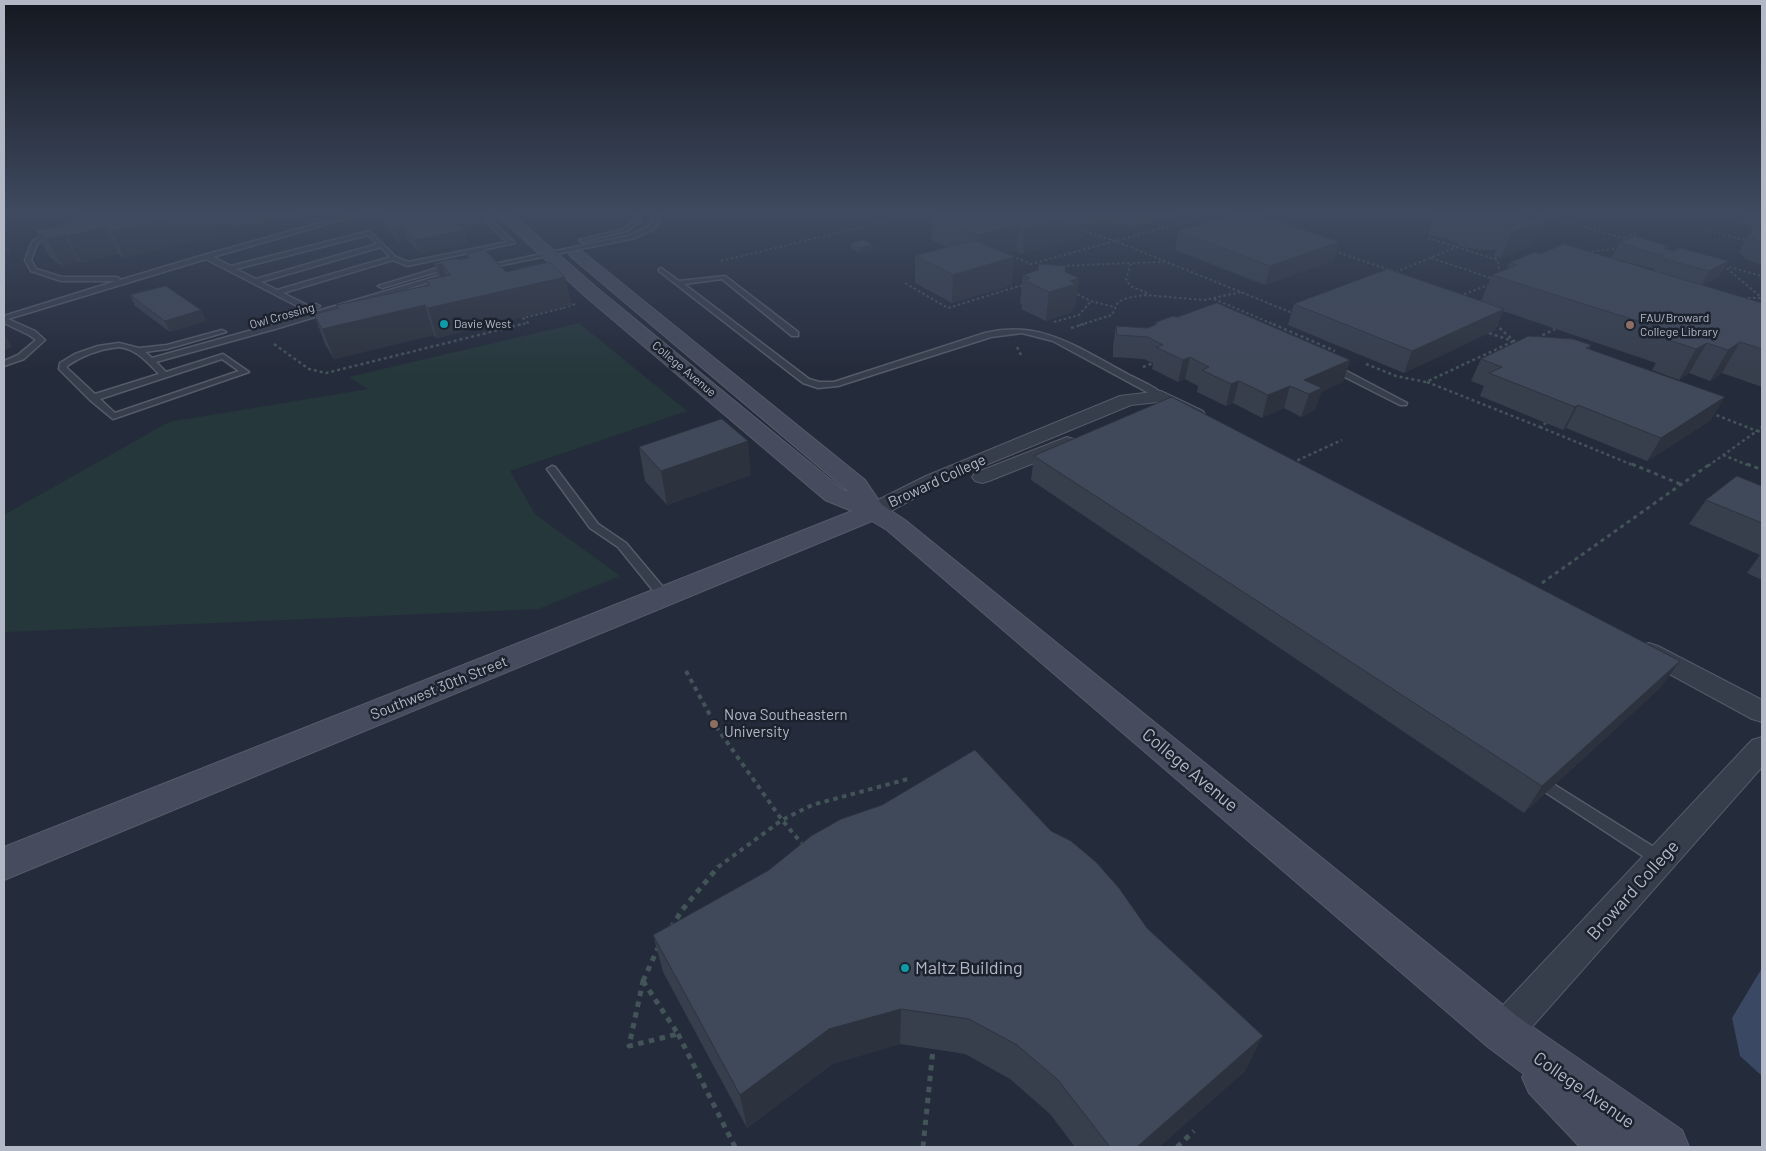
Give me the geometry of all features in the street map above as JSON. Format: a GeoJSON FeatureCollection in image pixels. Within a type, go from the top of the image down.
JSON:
{"type":"FeatureCollection","features":[{"type":"Feature","properties":{"kind":"street","name":"College Avenue"},"geometry":{"type":"LineString","coordinates":[[580,268],[834,495],[874,511],[896,525],[1503,1032],[1665,1147]]}},
{"type":"Feature","properties":{"kind":"street","name":"Broward College"},"geometry":{"type":"LineString","coordinates":[[874,511],[933,480],[1126,400],[1168,400]]}},
{"type":"Feature","properties":{"kind":"street"},"geometry":{"type":"LineString","coordinates":[[1168,400],[1211,422]]}},
{"type":"Feature","properties":{"kind":"street","name":"Southwest 30th Street"},"geometry":{"type":"LineString","coordinates":[[4,864],[874,511]]}},
{"type":"Feature","properties":{"kind":"street"},"geometry":{"type":"LineString","coordinates":[[1630,642],[1762,712]]}},
{"type":"Feature","properties":{"kind":"street","name":"Broward College"},"geometry":{"type":"LineString","coordinates":[[1503,1032],[1762,748]]}},
{"type":"Feature","properties":{"kind":"street","name":"College Avenue"},"geometry":{"type":"LineString","coordinates":[[1503,1032],[1612,1147]]}},
{"type":"Feature","properties":{"kind":"lane"},"geometry":{"type":"LineString","coordinates":[[32,268],[33,270],[60,279],[129,279]]}},
{"type":"Feature","properties":{"kind":"lane"},"geometry":{"type":"LineString","coordinates":[[4,319],[167,268]]}},
{"type":"Feature","properties":{"kind":"lane"},"geometry":{"type":"LineString","coordinates":[[232,268],[317,314]]}},
{"type":"Feature","properties":{"kind":"lane"},"geometry":{"type":"LineString","coordinates":[[256,281],[303,268]]}},
{"type":"Feature","properties":{"kind":"lane"},"geometry":{"type":"LineString","coordinates":[[278,292],[361,268]]}},
{"type":"Feature","properties":{"kind":"lane","name":"Owl Crossing"},"geometry":{"type":"LineString","coordinates":[[93,398],[63,370],[63,365],[71,358],[98,348],[128,346],[139,350],[167,347],[308,309],[396,281],[448,268]]}},
{"type":"Feature","properties":{"kind":"lane"},"geometry":{"type":"LineString","coordinates":[[473,269],[478,268]]}},
{"type":"Feature","properties":{"kind":"lane"},"geometry":{"type":"LineString","coordinates":[[664,272],[806,381],[818,385],[835,384],[1005,330],[1020,330],[1039,333],[1056,339],[1168,400]]}},
{"type":"Feature","properties":{"kind":"lane","name":"Owl Crossing"},"geometry":{"type":"LineString","coordinates":[[150,361],[448,276]]}},
{"type":"Feature","properties":{"kind":"lane"},"geometry":{"type":"LineString","coordinates":[[678,284],[723,277],[795,334]]}},
{"type":"Feature","properties":{"kind":"lane"},"geometry":{"type":"LineString","coordinates":[[4,319],[32,333],[41,340],[21,357],[4,364]]}},
{"type":"Feature","properties":{"kind":"lane"},"geometry":{"type":"LineString","coordinates":[[139,350],[165,375]]}},
{"type":"Feature","properties":{"kind":"lane"},"geometry":{"type":"LineString","coordinates":[[223,356],[245,372],[113,416],[93,398],[223,356]]}},
{"type":"Feature","properties":{"kind":"lane"},"geometry":{"type":"LineString","coordinates":[[1320,361],[1403,402]]}},
{"type":"Feature","properties":{"kind":"lane"},"geometry":{"type":"LineString","coordinates":[[552,470],[594,526],[622,545],[664,596]]}},
{"type":"Feature","properties":{"kind":"lane"},"geometry":{"type":"LineString","coordinates":[[1550,788],[1661,860]]}},
{"type":"Feature","properties":{"kind":"path"},"geometry":{"type":"LineString","coordinates":[[664,272],[683,268]]}},
{"type":"Feature","properties":{"kind":"path"},"geometry":{"type":"LineString","coordinates":[[1130,268],[1126,279],[1130,286],[1152,294],[1188,300],[1223,299],[1241,292]]}},
{"type":"Feature","properties":{"kind":"path"},"geometry":{"type":"LineString","coordinates":[[1180,268],[1290,312],[1299,309]]}},
{"type":"Feature","properties":{"kind":"path"},"geometry":{"type":"LineString","coordinates":[[1383,268],[1396,272]]}},
{"type":"Feature","properties":{"kind":"path"},"geometry":{"type":"LineString","coordinates":[[1388,276],[1406,268]]}},
{"type":"Feature","properties":{"kind":"path"},"geometry":{"type":"LineString","coordinates":[[1459,268],[1499,281]]}},
{"type":"Feature","properties":{"kind":"path"},"geometry":{"type":"LineString","coordinates":[[1498,268],[1499,281]]}},
{"type":"Feature","properties":{"kind":"path"},"geometry":{"type":"LineString","coordinates":[[1728,268],[1762,298]]}},
{"type":"Feature","properties":{"kind":"path"},"geometry":{"type":"LineString","coordinates":[[1732,268],[1762,276]]}},
{"type":"Feature","properties":{"kind":"path"},"geometry":{"type":"LineString","coordinates":[[1470,302],[1462,295],[1499,281]]}},
{"type":"Feature","properties":{"kind":"path"},"geometry":{"type":"LineString","coordinates":[[905,283],[948,308],[1019,286],[1027,286]]}},
{"type":"Feature","properties":{"kind":"path"},"geometry":{"type":"LineString","coordinates":[[1070,291],[1091,301],[1114,307]]}},
{"type":"Feature","properties":{"kind":"path"},"geometry":{"type":"LineString","coordinates":[[1066,330],[1112,315],[1114,307],[1125,298],[1152,294]]}},
{"type":"Feature","properties":{"kind":"path"},"geometry":{"type":"LineString","coordinates":[[1743,298],[1762,298]]}},
{"type":"Feature","properties":{"kind":"path"},"geometry":{"type":"LineString","coordinates":[[1214,299],[1341,353]]}},
{"type":"Feature","properties":{"kind":"path"},"geometry":{"type":"LineString","coordinates":[[1051,322],[1078,315],[1091,301]]}},
{"type":"Feature","properties":{"kind":"path"},"geometry":{"type":"LineString","coordinates":[[274,344],[309,368],[326,373],[528,323],[523,318],[563,308]]}},
{"type":"Feature","properties":{"kind":"path"},"geometry":{"type":"LineString","coordinates":[[1492,322],[1514,342]]}},
{"type":"Feature","properties":{"kind":"path"},"geometry":{"type":"LineString","coordinates":[[1541,343],[1533,340],[1555,329]]}},
{"type":"Feature","properties":{"kind":"path"},"geometry":{"type":"LineString","coordinates":[[1489,333],[1522,343]]}},
{"type":"Feature","properties":{"kind":"path"},"geometry":{"type":"LineString","coordinates":[[1426,382],[1514,342]]}},
{"type":"Feature","properties":{"kind":"path"},"geometry":{"type":"LineString","coordinates":[[1360,361],[1396,376],[1426,382],[1680,484]]}},
{"type":"Feature","properties":{"kind":"path"},"geometry":{"type":"LineString","coordinates":[[1702,410],[1762,432]]}},
{"type":"Feature","properties":{"kind":"path"},"geometry":{"type":"LineString","coordinates":[[1540,427],[1546,423]]}},
{"type":"Feature","properties":{"kind":"path"},"geometry":{"type":"LineString","coordinates":[[1542,584],[1762,427]]}},
{"type":"Feature","properties":{"kind":"path"},"geometry":{"type":"LineString","coordinates":[[1290,464],[1342,440]]}},
{"type":"Feature","properties":{"kind":"path"},"geometry":{"type":"LineString","coordinates":[[1723,455],[1762,470]]}},
{"type":"Feature","properties":{"kind":"path"},"geometry":{"type":"LineString","coordinates":[[686,672],[717,728],[782,820],[807,850]]}},
{"type":"Feature","properties":{"kind":"path"},"geometry":{"type":"LineString","coordinates":[[669,930],[682,910],[718,867],[782,820],[812,805],[908,779]]}},
{"type":"Feature","properties":{"kind":"path"},"geometry":{"type":"LineString","coordinates":[[660,944],[643,981],[630,1046],[678,1034]]}},
{"type":"Feature","properties":{"kind":"path"},"geometry":{"type":"LineString","coordinates":[[643,981],[678,1034],[735,1147]]}},
{"type":"Feature","properties":{"kind":"path"},"geometry":{"type":"LineString","coordinates":[[923,1147],[933,1050]]}},
{"type":"Feature","properties":{"kind":"path"},"geometry":{"type":"LineString","coordinates":[[1177,1147],[1194,1131]]}},
{"type":"Feature","properties":{"kind":"shaded area"},"geometry":{"type":"Polygon","coordinates":[[[579,323],[687,411],[510,471],[535,514],[620,576],[538,609],[4,632],[4,515],[169,422],[368,389],[349,377],[579,323]]]}},
{"type":"Feature","properties":{"kind":"water"},"geometry":{"type":"Polygon","coordinates":[[[1762,968],[1762,1076],[1740,1056],[1732,1018],[1762,968]]]}},
{"type":"Feature","properties":{"kind":"building"},"geometry":{"type":"Polygon","coordinates":[[[445,268],[502,268],[506,272],[524,268],[555,268],[565,277],[428,308],[425,305],[322,329],[314,314],[339,308],[336,305],[430,285],[426,280],[451,275],[445,268]]]}},
{"type":"Feature","properties":{"kind":"building"},"geometry":{"type":"Polygon","coordinates":[[[938,268],[978,268],[953,275],[938,268]]]}},
{"type":"Feature","properties":{"kind":"building"},"geometry":{"type":"Polygon","coordinates":[[[1038,268],[1066,268],[1065,272],[1079,278],[1070,281],[1076,284],[1049,292],[1024,280],[1030,278],[1023,275],[1038,270],[1038,268]]]}},
{"type":"Feature","properties":{"kind":"building"},"geometry":{"type":"Polygon","coordinates":[[[1510,268],[1644,268],[1762,303],[1762,349],[1740,342],[1728,350],[1707,343],[1696,349],[1669,340],[1679,334],[1492,275],[1510,268]]]}},
{"type":"Feature","properties":{"kind":"building"},"geometry":{"type":"Polygon","coordinates":[[[1697,268],[1716,268],[1709,271],[1697,268]]]}},
{"type":"Feature","properties":{"kind":"building"},"geometry":{"type":"Polygon","coordinates":[[[1388,269],[1504,309],[1412,351],[1294,304],[1388,269]]]}},
{"type":"Feature","properties":{"kind":"building"},"geometry":{"type":"Polygon","coordinates":[[[166,286],[201,310],[165,321],[130,295],[166,286]]]}},
{"type":"Feature","properties":{"kind":"building"},"geometry":{"type":"Polygon","coordinates":[[[1217,303],[1350,360],[1304,380],[1322,388],[1309,394],[1290,386],[1268,395],[1239,381],[1231,384],[1202,370],[1209,367],[1190,357],[1183,360],[1156,347],[1163,345],[1148,337],[1117,335],[1116,326],[1148,328],[1157,324],[1154,323],[1173,316],[1177,317],[1217,303]]]}},
{"type":"Feature","properties":{"kind":"building"},"geometry":{"type":"Polygon","coordinates":[[[1529,336],[1573,339],[1591,345],[1586,348],[1725,397],[1661,438],[1578,405],[1575,407],[1489,373],[1502,367],[1481,359],[1529,336]]]}},
{"type":"Feature","properties":{"kind":"building"},"geometry":{"type":"Polygon","coordinates":[[[1172,397],[1680,661],[1542,786],[1034,456],[1172,397]]]}},
{"type":"Feature","properties":{"kind":"building"},"geometry":{"type":"Polygon","coordinates":[[[722,419],[748,441],[661,471],[639,447],[722,419]]]}},
{"type":"Feature","properties":{"kind":"building"},"geometry":{"type":"Polygon","coordinates":[[[1737,476],[1762,486],[1762,523],[1706,500],[1737,476]]]}},
{"type":"Feature","properties":{"kind":"building","name":"Maltz Building"},"geometry":{"type":"Polygon","coordinates":[[[975,750],[1051,831],[1071,841],[1096,862],[1119,888],[1147,928],[1263,1036],[1137,1147],[1110,1147],[1058,1080],[1017,1045],[969,1019],[901,1009],[829,1029],[740,1095],[653,935],[769,870],[811,836],[841,819],[882,805],[975,750]]]}},
{"type":"Feature","properties":{"kind":"place","name":"Davie West"},"geometry":{"type":"Point","coordinates":[444,324]}},
{"type":"Feature","properties":{"kind":"place","name":"FAU/Broward College Library"},"geometry":{"type":"Point","coordinates":[1630,325]}},
{"type":"Feature","properties":{"kind":"place","name":"Nova Southeastern University"},"geometry":{"type":"Point","coordinates":[714,724]}},
{"type":"Feature","properties":{"kind":"place","name":"Maltz Building"},"geometry":{"type":"Point","coordinates":[905,968]}}]}
